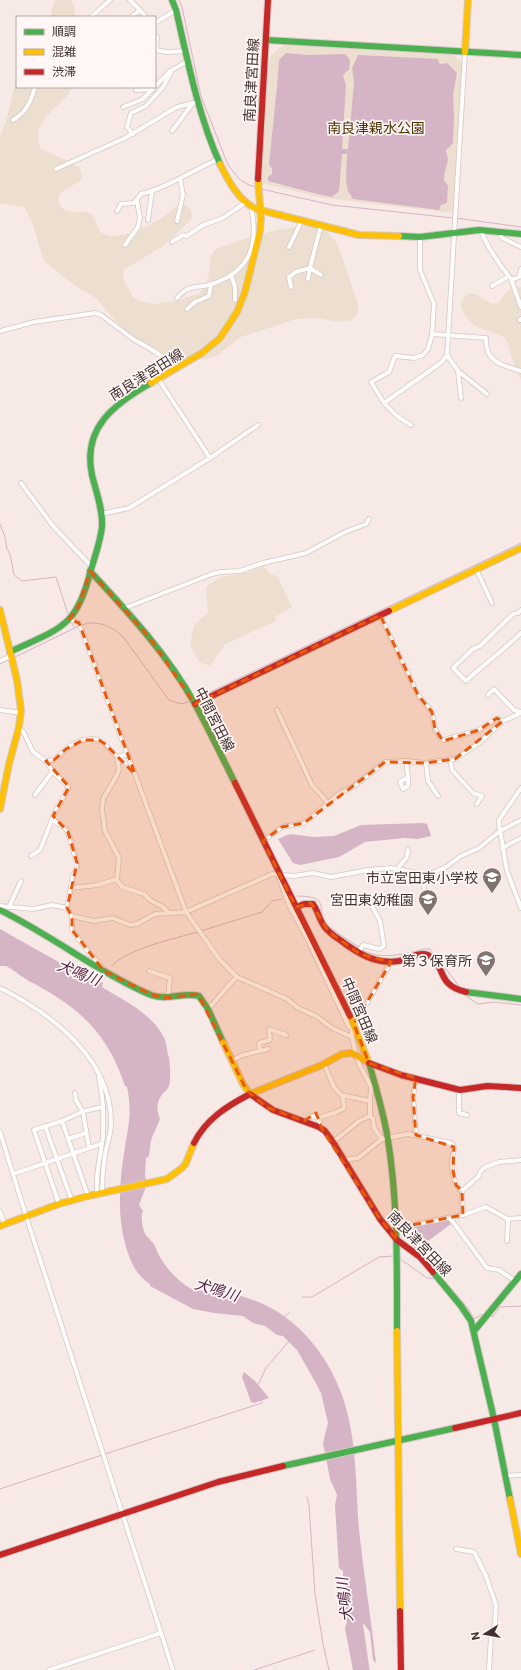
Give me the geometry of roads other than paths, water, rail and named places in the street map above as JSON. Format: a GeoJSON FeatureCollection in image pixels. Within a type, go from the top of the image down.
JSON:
{"type":"FeatureCollection","features":[{"type":"Feature","properties":{"kind":"street"},"geometry":{"type":"LineString","coordinates":[[92,16],[110,0]]}},
{"type":"Feature","properties":{"kind":"street"},"geometry":{"type":"LineString","coordinates":[[130,0],[145,16]]}},
{"type":"Feature","properties":{"kind":"street"},"geometry":{"type":"LineString","coordinates":[[172,0],[176,10],[186,51],[195,103],[229,179],[249,204],[260,210],[365,235],[420,237],[481,230],[521,234]]}},
{"type":"Feature","properties":{"kind":"street","name":"南良津宮田線"},"geometry":{"type":"LineString","coordinates":[[10,654],[61,626],[69,619],[79,605],[91,569],[102,527],[102,514],[90,456],[92,443],[99,425],[110,411],[127,398],[179,368],[212,346],[225,333],[234,320],[242,302],[261,227],[258,184],[268,0]]}},
{"type":"Feature","properties":{"kind":"street"},"geometry":{"type":"LineString","coordinates":[[384,403],[442,362],[447,355],[468,0]]}},
{"type":"Feature","properties":{"kind":"street"},"geometry":{"type":"LineString","coordinates":[[132,16],[140,10]]}},
{"type":"Feature","properties":{"kind":"street"},"geometry":{"type":"LineString","coordinates":[[156,23],[176,10]]}},
{"type":"Feature","properties":{"kind":"street"},"geometry":{"type":"LineString","coordinates":[[157,37],[156,50],[168,52],[186,51]]}},
{"type":"Feature","properties":{"kind":"street"},"geometry":{"type":"LineString","coordinates":[[266,40],[521,55]]}},
{"type":"Feature","properties":{"kind":"street"},"geometry":{"type":"LineString","coordinates":[[156,86],[167,73],[188,61]]}},
{"type":"Feature","properties":{"kind":"street"},"geometry":{"type":"LineString","coordinates":[[133,134],[127,127],[131,113],[146,106],[163,87],[172,70]]}},
{"type":"Feature","properties":{"kind":"street"},"geometry":{"type":"LineString","coordinates":[[13,120],[22,115],[25,111],[31,100],[35,88]]}},
{"type":"Feature","properties":{"kind":"street"},"geometry":{"type":"LineString","coordinates":[[136,90],[153,89]]}},
{"type":"Feature","properties":{"kind":"street"},"geometry":{"type":"LineString","coordinates":[[122,107],[143,99],[153,89]]}},
{"type":"Feature","properties":{"kind":"street"},"geometry":{"type":"LineString","coordinates":[[172,131],[178,126],[189,106],[195,103]]}},
{"type":"Feature","properties":{"kind":"street"},"geometry":{"type":"LineString","coordinates":[[56,169],[133,134],[177,107],[195,103]]}},
{"type":"Feature","properties":{"kind":"street"},"geometry":{"type":"LineString","coordinates":[[117,211],[121,204],[130,205],[137,201],[141,194],[180,179],[194,170],[219,159]]}},
{"type":"Feature","properties":{"kind":"street"},"geometry":{"type":"LineString","coordinates":[[177,222],[183,195],[180,179]]}},
{"type":"Feature","properties":{"kind":"street"},"geometry":{"type":"LineString","coordinates":[[148,220],[152,191]]}},
{"type":"Feature","properties":{"kind":"street"},"geometry":{"type":"LineString","coordinates":[[125,245],[138,227],[140,218],[137,201]]}},
{"type":"Feature","properties":{"kind":"street"},"geometry":{"type":"LineString","coordinates":[[172,242],[183,235],[187,236],[203,225],[223,218],[249,204]]}},
{"type":"Feature","properties":{"kind":"street"},"geometry":{"type":"LineString","coordinates":[[177,298],[184,290],[188,288],[211,285],[231,275],[244,264],[253,243],[254,222],[249,204]]}},
{"type":"Feature","properties":{"kind":"street"},"geometry":{"type":"LineString","coordinates":[[289,248],[302,220]]}},
{"type":"Feature","properties":{"kind":"street"},"geometry":{"type":"LineString","coordinates":[[308,279],[321,224]]}},
{"type":"Feature","properties":{"kind":"street"},"geometry":{"type":"LineString","coordinates":[[481,230],[489,248],[510,278],[521,307]]}},
{"type":"Feature","properties":{"kind":"street"},"geometry":{"type":"LineString","coordinates":[[498,231],[502,238],[521,246]]}},
{"type":"Feature","properties":{"kind":"street"},"geometry":{"type":"LineString","coordinates":[[411,425],[398,417],[384,403],[371,382],[389,372],[395,356],[414,358],[423,355],[428,349],[432,334],[434,304],[419,265],[420,237]]}},
{"type":"Feature","properties":{"kind":"street"},"geometry":{"type":"LineString","coordinates":[[291,287],[289,277],[296,272],[310,268],[321,275]]}},
{"type":"Feature","properties":{"kind":"street"},"geometry":{"type":"LineString","coordinates":[[492,286],[510,278],[514,280],[520,276],[521,269]]}},
{"type":"Feature","properties":{"kind":"street"},"geometry":{"type":"LineString","coordinates":[[231,275],[236,294],[235,300]]}},
{"type":"Feature","properties":{"kind":"street"},"geometry":{"type":"LineString","coordinates":[[187,310],[195,302],[209,296],[211,285]]}},
{"type":"Feature","properties":{"kind":"street"},"geometry":{"type":"LineString","coordinates":[[0,331],[34,322],[95,313],[179,368]]}},
{"type":"Feature","properties":{"kind":"street"},"geometry":{"type":"LineString","coordinates":[[432,334],[486,338],[486,349],[495,362],[521,371]]}},
{"type":"Feature","properties":{"kind":"street"},"geometry":{"type":"LineString","coordinates":[[447,355],[458,371],[487,394]]}},
{"type":"Feature","properties":{"kind":"street"},"geometry":{"type":"LineString","coordinates":[[458,371],[461,398]]}},
{"type":"Feature","properties":{"kind":"street"},"geometry":{"type":"LineString","coordinates":[[159,380],[210,458]]}},
{"type":"Feature","properties":{"kind":"street"},"geometry":{"type":"LineString","coordinates":[[102,514],[129,508],[210,458],[258,425]]}},
{"type":"Feature","properties":{"kind":"street"},"geometry":{"type":"LineString","coordinates":[[21,483],[53,526],[91,569]]}},
{"type":"Feature","properties":{"kind":"street"},"geometry":{"type":"LineString","coordinates":[[125,608],[212,574],[240,571],[263,563],[306,554],[345,532],[366,524],[369,519]]}},
{"type":"Feature","properties":{"kind":"street"},"geometry":{"type":"LineString","coordinates":[[195,704],[521,548]]}},
{"type":"Feature","properties":{"kind":"street","name":"中間宮田線"},"geometry":{"type":"LineString","coordinates":[[91,569],[125,608],[163,656],[195,704],[263,841],[294,908],[331,975],[369,1063]]}},
{"type":"Feature","properties":{"kind":"street"},"geometry":{"type":"LineString","coordinates":[[476,569],[492,604]]}},
{"type":"Feature","properties":{"kind":"street"},"geometry":{"type":"LineString","coordinates":[[0,610],[18,687],[21,713],[19,728],[12,750],[0,809]]}},
{"type":"Feature","properties":{"kind":"street"},"geometry":{"type":"LineString","coordinates":[[521,610],[518,613],[513,614],[480,646],[473,650],[454,668],[466,681],[521,633]]}},
{"type":"Feature","properties":{"kind":"street"},"geometry":{"type":"LineString","coordinates":[[380,615],[418,695],[432,712],[434,729],[441,739],[444,740],[479,730],[496,718],[503,721]]}},
{"type":"Feature","properties":{"kind":"street"},"geometry":{"type":"LineString","coordinates":[[69,619],[79,623],[81,628],[186,912],[220,960],[236,977],[287,999],[298,1008],[316,1016],[332,1028],[352,1037]]}},
{"type":"Feature","properties":{"kind":"street"},"geometry":{"type":"LineString","coordinates":[[0,661],[10,654]]}},
{"type":"Feature","properties":{"kind":"street"},"geometry":{"type":"LineString","coordinates":[[488,695],[494,689],[514,710],[521,713]]}},
{"type":"Feature","properties":{"kind":"street"},"geometry":{"type":"LineString","coordinates":[[0,710],[21,713]]}},
{"type":"Feature","properties":{"kind":"street"},"geometry":{"type":"LineString","coordinates":[[277,710],[312,785],[328,803]]}},
{"type":"Feature","properties":{"kind":"street"},"geometry":{"type":"LineString","coordinates":[[263,841],[282,827],[304,823],[328,803],[354,786],[380,765],[391,762],[406,761],[426,763],[459,757],[479,743],[503,721],[521,713]]}},
{"type":"Feature","properties":{"kind":"street"},"geometry":{"type":"LineString","coordinates":[[19,728],[24,733],[33,752],[46,762],[66,784],[68,789],[50,821],[40,850],[30,856]]}},
{"type":"Feature","properties":{"kind":"street"},"geometry":{"type":"LineString","coordinates":[[46,762],[54,760],[71,745],[83,740],[91,739],[99,740],[105,744],[117,757],[119,769],[103,798],[102,810],[105,831],[119,858],[117,879],[122,887],[144,894],[169,912]]}},
{"type":"Feature","properties":{"kind":"street"},"geometry":{"type":"LineString","coordinates":[[117,757],[128,754]]}},
{"type":"Feature","properties":{"kind":"street"},"geometry":{"type":"LineString","coordinates":[[450,759],[452,770],[460,776],[473,793],[482,796],[477,804]]}},
{"type":"Feature","properties":{"kind":"street"},"geometry":{"type":"LineString","coordinates":[[406,761],[408,777]]}},
{"type":"Feature","properties":{"kind":"street"},"geometry":{"type":"LineString","coordinates":[[426,763],[428,781],[438,796]]}},
{"type":"Feature","properties":{"kind":"street"},"geometry":{"type":"LineString","coordinates":[[35,795],[53,771]]}},
{"type":"Feature","properties":{"kind":"street"},"geometry":{"type":"LineString","coordinates":[[521,788],[499,820],[506,870],[521,908]]}},
{"type":"Feature","properties":{"kind":"street"},"geometry":{"type":"LineString","coordinates":[[53,816],[54,821],[65,828],[68,832],[76,860],[77,868],[67,908],[72,916],[72,930],[90,955],[100,963],[104,971]]}},
{"type":"Feature","properties":{"kind":"street"},"geometry":{"type":"LineString","coordinates":[[72,916],[94,921],[113,918],[130,925],[137,924],[155,914],[186,912],[272,874],[279,876],[294,876],[313,873],[331,877],[368,870],[398,868],[424,874],[446,867],[461,856],[479,848],[500,831],[521,820]]}},
{"type":"Feature","properties":{"kind":"street"},"geometry":{"type":"LineString","coordinates":[[502,848],[521,838]]}},
{"type":"Feature","properties":{"kind":"street"},"geometry":{"type":"LineString","coordinates":[[398,868],[407,857],[408,850]]}},
{"type":"Feature","properties":{"kind":"street"},"geometry":{"type":"LineString","coordinates":[[424,874],[424,888]]}},
{"type":"Feature","properties":{"kind":"street"},"geometry":{"type":"LineString","coordinates":[[71,888],[98,885],[117,879]]}},
{"type":"Feature","properties":{"kind":"street"},"geometry":{"type":"LineString","coordinates":[[9,907],[21,881]]}},
{"type":"Feature","properties":{"kind":"street"},"geometry":{"type":"LineString","coordinates":[[294,908],[305,903],[311,903],[316,907],[324,926],[358,953],[370,958],[391,962],[419,955],[429,955],[438,964],[448,984],[457,990],[521,999]]}},
{"type":"Feature","properties":{"kind":"street"},"geometry":{"type":"LineString","coordinates":[[0,906],[33,909],[52,905],[67,908]]}},
{"type":"Feature","properties":{"kind":"street"},"geometry":{"type":"LineString","coordinates":[[358,953],[363,945],[380,949],[384,946],[380,921],[372,906]]}},
{"type":"Feature","properties":{"kind":"street"},"geometry":{"type":"LineString","coordinates":[[0,910],[24,922],[104,971],[152,995],[168,998],[197,994],[203,1000],[208,1009],[231,1061],[250,1094]]}},
{"type":"Feature","properties":{"kind":"street"},"geometry":{"type":"LineString","coordinates":[[385,1139],[374,1128],[373,1119],[370,1116],[370,1101],[374,1086],[359,1064],[351,1029],[391,962]]}},
{"type":"Feature","properties":{"kind":"street"},"geometry":{"type":"LineString","coordinates":[[149,971],[170,978],[168,998]]}},
{"type":"Feature","properties":{"kind":"street"},"geometry":{"type":"LineString","coordinates":[[208,1009],[220,998],[226,987],[236,977]]}},
{"type":"Feature","properties":{"kind":"street"},"geometry":{"type":"LineString","coordinates":[[0,988],[49,1017],[80,1046],[97,1070],[105,1087],[111,1116],[110,1134],[104,1162],[101,1193]]}},
{"type":"Feature","properties":{"kind":"street"},"geometry":{"type":"LineString","coordinates":[[260,1051],[258,1043],[270,1040],[269,1029],[286,1035]]}},
{"type":"Feature","properties":{"kind":"street"},"geometry":{"type":"LineString","coordinates":[[231,1061],[243,1055],[268,1049]]}},
{"type":"Feature","properties":{"kind":"street","name":"中間宮田線"},"geometry":{"type":"LineString","coordinates":[[101,1193],[165,1180],[177,1174],[185,1167],[198,1136],[210,1121],[230,1105],[250,1094],[324,1064],[342,1054],[356,1053],[369,1063]]}},
{"type":"Feature","properties":{"kind":"street"},"geometry":{"type":"LineString","coordinates":[[401,1670],[397,1240],[394,1187],[380,1102],[374,1086],[369,1063],[460,1090],[487,1086],[521,1088]]}},
{"type":"Feature","properties":{"kind":"street"},"geometry":{"type":"LineString","coordinates":[[318,1118],[344,1108],[343,1097],[336,1089],[324,1064]]}},
{"type":"Feature","properties":{"kind":"street"},"geometry":{"type":"LineString","coordinates":[[97,1070],[103,1106],[99,1156],[101,1193]]}},
{"type":"Feature","properties":{"kind":"street"},"geometry":{"type":"LineString","coordinates":[[416,1078],[413,1097],[416,1135]]}},
{"type":"Feature","properties":{"kind":"street"},"geometry":{"type":"LineString","coordinates":[[460,1090],[459,1113],[466,1115]]}},
{"type":"Feature","properties":{"kind":"street"},"geometry":{"type":"LineString","coordinates":[[75,1092],[76,1100],[83,1112],[89,1148]]}},
{"type":"Feature","properties":{"kind":"street","name":"南良津宮田線"},"geometry":{"type":"LineString","coordinates":[[250,1094],[257,1101],[268,1108],[322,1129],[333,1142],[380,1219],[397,1240],[420,1257],[461,1306],[471,1321],[508,1476],[521,1554]]}},
{"type":"Feature","properties":{"kind":"street"},"geometry":{"type":"LineString","coordinates":[[343,1097],[380,1102]]}},
{"type":"Feature","properties":{"kind":"street"},"geometry":{"type":"LineString","coordinates":[[59,1204],[34,1130],[103,1106]]}},
{"type":"Feature","properties":{"kind":"street"},"geometry":{"type":"LineString","coordinates":[[304,1121],[313,1115],[318,1118],[322,1129]]}},
{"type":"Feature","properties":{"kind":"street"},"geometry":{"type":"LineString","coordinates":[[333,1142],[359,1121],[370,1116]]}},
{"type":"Feature","properties":{"kind":"street"},"geometry":{"type":"LineString","coordinates":[[62,1121],[88,1196]]}},
{"type":"Feature","properties":{"kind":"street"},"geometry":{"type":"LineString","coordinates":[[45,1126],[72,1201]]}},
{"type":"Feature","properties":{"kind":"street"},"geometry":{"type":"LineString","coordinates":[[0,1132],[173,1670]]}},
{"type":"Feature","properties":{"kind":"street"},"geometry":{"type":"LineString","coordinates":[[68,1139],[86,1134]]}},
{"type":"Feature","properties":{"kind":"street"},"geometry":{"type":"LineString","coordinates":[[344,1160],[358,1158],[385,1139],[408,1134],[451,1143],[454,1147],[452,1159],[456,1185],[462,1191],[463,1215]]}},
{"type":"Feature","properties":{"kind":"street"},"geometry":{"type":"LineString","coordinates":[[13,1174],[101,1144]]}},
{"type":"Feature","properties":{"kind":"street"},"geometry":{"type":"LineString","coordinates":[[462,1191],[479,1176],[480,1172],[485,1167],[499,1162],[521,1160]]}},
{"type":"Feature","properties":{"kind":"street"},"geometry":{"type":"LineString","coordinates":[[0,1212],[2,1225],[59,1204],[101,1193]]}},
{"type":"Feature","properties":{"kind":"street"},"geometry":{"type":"LineString","coordinates":[[396,1228],[463,1215],[486,1207],[508,1219],[521,1218]]}},
{"type":"Feature","properties":{"kind":"street"},"geometry":{"type":"LineString","coordinates":[[450,1218],[487,1268],[494,1268],[503,1271],[515,1281]]}},
{"type":"Feature","properties":{"kind":"street"},"geometry":{"type":"LineString","coordinates":[[507,1241],[508,1219]]}},
{"type":"Feature","properties":{"kind":"street"},"geometry":{"type":"LineString","coordinates":[[474,1332],[521,1274]]}},
{"type":"Feature","properties":{"kind":"street"},"geometry":{"type":"LineString","coordinates":[[0,1555],[218,1482],[306,1460],[372,1447],[521,1413]]}},
{"type":"Feature","properties":{"kind":"street"},"geometry":{"type":"LineString","coordinates":[[508,1476],[521,1475]]}},
{"type":"Feature","properties":{"kind":"street"},"geometry":{"type":"LineString","coordinates":[[456,1549],[474,1552],[486,1576],[496,1605],[495,1623],[491,1636],[489,1670]]}},
{"type":"Feature","properties":{"kind":"street"},"geometry":{"type":"LineString","coordinates":[[51,1670],[161,1633]]}},
{"type":"Feature","properties":{"kind":"water","name":"南良津親水公園"},"geometry":{"type":"Polygon","coordinates":[[[286,53],[308,55],[345,54],[350,60],[349,70],[343,76],[346,85],[342,149],[348,149],[354,82],[352,68],[358,55],[438,59],[439,63],[441,64],[447,63],[457,73],[453,95],[453,143],[446,150],[448,160],[444,175],[444,180],[448,186],[447,203],[441,205],[439,210],[353,199],[348,191],[346,180],[347,154],[342,154],[339,191],[332,197],[268,181],[268,177],[272,174],[272,168],[269,165],[279,60],[286,53]]]}},
{"type":"Feature","properties":{"kind":"water"},"geometry":{"type":"Polygon","coordinates":[[[427,824],[431,836],[418,839],[404,838],[365,842],[339,857],[300,865],[293,863],[278,839],[290,834],[313,837],[334,836],[361,825],[427,824]]]}},
{"type":"Feature","properties":{"kind":"water"},"geometry":{"type":"Polygon","coordinates":[[[0,929],[96,983],[100,981],[103,983],[102,987],[146,1015],[154,1023],[165,1040],[169,1058],[170,1083],[158,1102],[160,1119],[151,1140],[149,1156],[146,1158],[145,1175],[147,1184],[139,1205],[143,1211],[142,1222],[144,1232],[154,1245],[167,1267],[175,1277],[195,1291],[204,1290],[234,1294],[254,1300],[271,1308],[300,1329],[312,1343],[333,1373],[346,1407],[354,1451],[359,1530],[376,1663],[373,1660],[370,1632],[363,1623],[362,1629],[358,1634],[361,1662],[365,1670],[353,1670],[345,1628],[347,1622],[343,1607],[344,1600],[341,1583],[343,1571],[339,1568],[335,1505],[337,1495],[330,1479],[323,1443],[328,1423],[321,1393],[297,1350],[283,1336],[277,1335],[265,1326],[253,1323],[243,1316],[193,1309],[150,1286],[150,1284],[137,1272],[125,1243],[120,1215],[121,1174],[129,1117],[127,1087],[125,1086],[118,1067],[109,1050],[100,1036],[77,1011],[8,967],[0,966],[0,929]]]}},
{"type":"Feature","properties":{"kind":"water"},"geometry":{"type":"Polygon","coordinates":[[[448,1220],[451,1224],[416,1250],[410,1239],[414,1236],[412,1233],[409,1235],[405,1228],[448,1220]]]}},
{"type":"Feature","properties":{"kind":"water"},"geometry":{"type":"Polygon","coordinates":[[[244,1372],[255,1381],[269,1398],[254,1403],[251,1402],[242,1377],[244,1372]]]}},
{"type":"Feature","properties":{"kind":"waterway"},"geometry":{"type":"LineString","coordinates":[[179,0],[182,7],[201,96],[228,165],[239,179],[256,187]]}},
{"type":"Feature","properties":{"kind":"waterway"},"geometry":{"type":"LineString","coordinates":[[261,189],[332,205],[453,218]]}},
{"type":"Feature","properties":{"kind":"waterway"},"geometry":{"type":"LineString","coordinates":[[456,218],[521,227]]}},
{"type":"Feature","properties":{"kind":"waterway"},"geometry":{"type":"LineString","coordinates":[[0,524],[5,537],[7,549],[10,554],[14,575],[22,581],[56,577],[68,614]]}},
{"type":"Feature","properties":{"kind":"waterway"},"geometry":{"type":"LineString","coordinates":[[200,697],[521,543]]}},
{"type":"Feature","properties":{"kind":"waterway"},"geometry":{"type":"LineString","coordinates":[[72,623],[74,627]]}},
{"type":"Feature","properties":{"kind":"waterway"},"geometry":{"type":"LineString","coordinates":[[82,625],[93,623],[105,625],[115,630],[124,638],[169,700],[181,704],[188,702]]}},
{"type":"Feature","properties":{"kind":"waterway"},"geometry":{"type":"LineString","coordinates":[[15,657],[79,626]]}},
{"type":"Feature","properties":{"kind":"waterway"},"geometry":{"type":"LineString","coordinates":[[0,664],[10,659]]}},
{"type":"Feature","properties":{"kind":"waterway"},"geometry":{"type":"LineString","coordinates":[[297,896],[308,897],[319,902],[321,905],[322,915],[329,926],[360,948]]}},
{"type":"Feature","properties":{"kind":"waterway"},"geometry":{"type":"LineString","coordinates":[[201,931],[262,912],[272,901],[282,899]]}},
{"type":"Feature","properties":{"kind":"waterway"},"geometry":{"type":"LineString","coordinates":[[112,966],[128,954],[139,949],[198,932]]}},
{"type":"Feature","properties":{"kind":"waterway"},"geometry":{"type":"LineString","coordinates":[[362,950],[368,953],[385,956],[430,949],[460,987]]}},
{"type":"Feature","properties":{"kind":"waterway"},"geometry":{"type":"LineString","coordinates":[[463,994],[478,1004],[493,1002],[521,1005]]}},
{"type":"Feature","properties":{"kind":"waterway"},"geometry":{"type":"LineString","coordinates":[[302,1297],[312,1297],[379,1257],[394,1256]]}},
{"type":"Feature","properties":{"kind":"waterway"},"geometry":{"type":"LineString","coordinates":[[399,1258],[427,1278],[435,1279]]}},
{"type":"Feature","properties":{"kind":"waterway"},"geometry":{"type":"LineString","coordinates":[[442,1278],[468,1308],[474,1319],[483,1315]]}},
{"type":"Feature","properties":{"kind":"waterway"},"geometry":{"type":"LineString","coordinates":[[491,1316],[493,1317],[500,1307],[521,1306]]}},
{"type":"Feature","properties":{"kind":"waterway"},"geometry":{"type":"LineString","coordinates":[[284,1317],[289,1313]]}},
{"type":"Feature","properties":{"kind":"waterway"},"geometry":{"type":"LineString","coordinates":[[258,1385],[266,1368],[289,1341]]}},
{"type":"Feature","properties":{"kind":"waterway"},"geometry":{"type":"LineString","coordinates":[[105,1454],[262,1403],[261,1400]]}},
{"type":"Feature","properties":{"kind":"waterway"},"geometry":{"type":"LineString","coordinates":[[0,1489],[102,1455]]}},
{"type":"Feature","properties":{"kind":"waterway"},"geometry":{"type":"LineString","coordinates":[[307,1497],[309,1505],[315,1594],[329,1670]]}},
{"type":"Feature","properties":{"kind":"waterway","name":"犬鳴川"},"geometry":{"type":"LineString","coordinates":[[359,1621],[366,1670]]}},
{"type":"Feature","properties":{"kind":"waterway"},"geometry":{"type":"LineString","coordinates":[[254,1670],[315,1650]]}},
{"type":"Feature","properties":{"kind":"place","name":"市立宮田東小学校"},"geometry":{"type":"Point","coordinates":[492,894]}},
{"type":"Feature","properties":{"kind":"place","name":"宮田東幼稚園"},"geometry":{"type":"Point","coordinates":[428,916]}},
{"type":"Feature","properties":{"kind":"place","name":"第３保育所"},"geometry":{"type":"Point","coordinates":[486,977]}}]}
